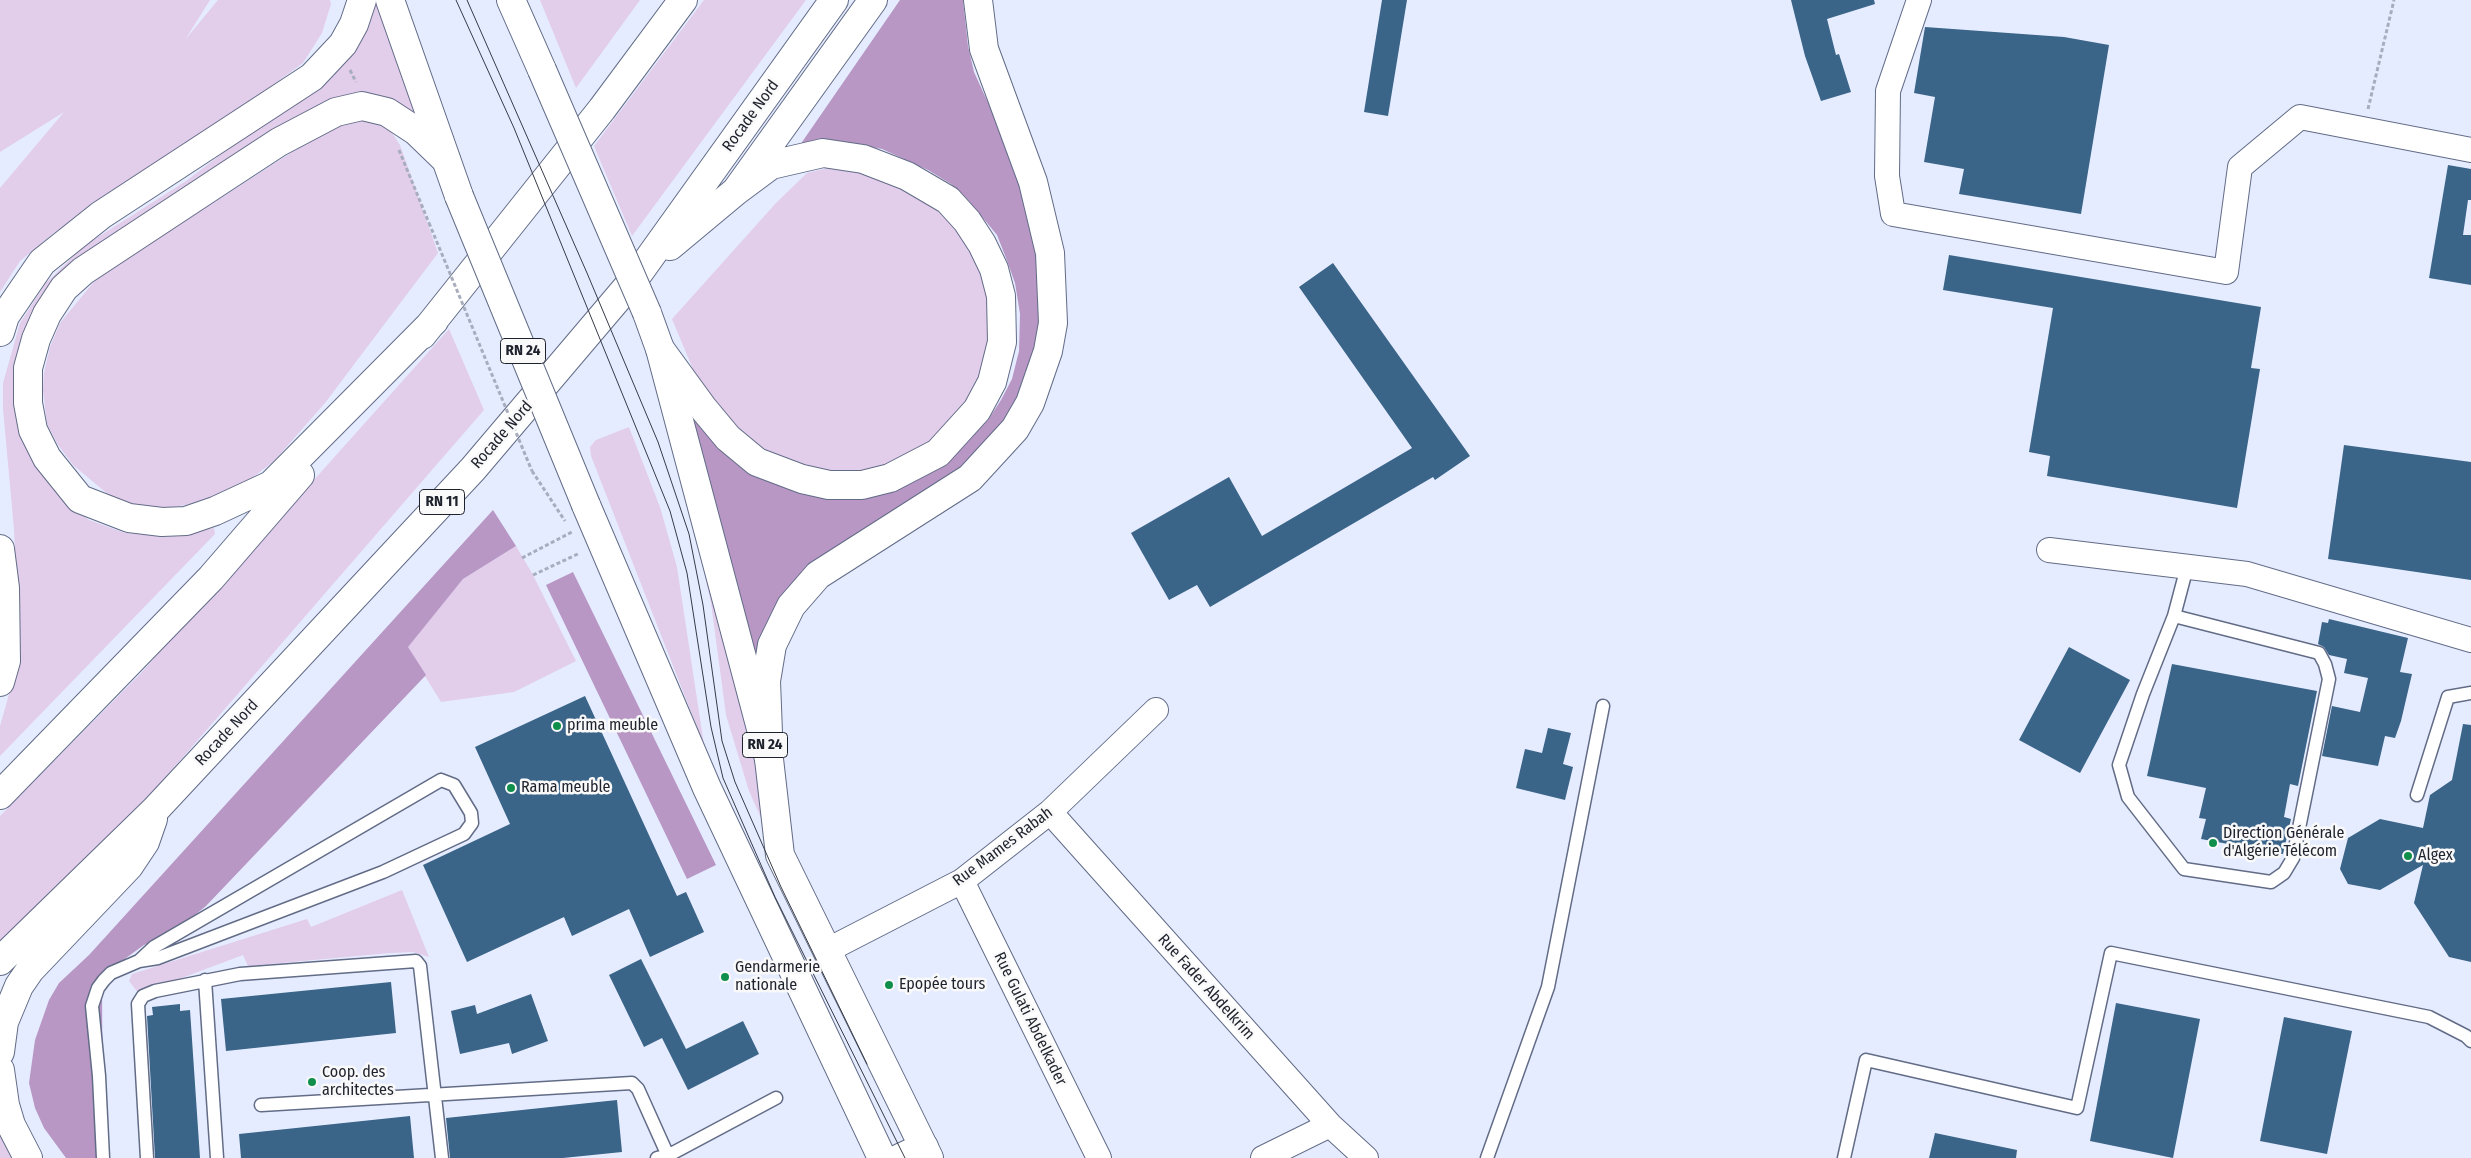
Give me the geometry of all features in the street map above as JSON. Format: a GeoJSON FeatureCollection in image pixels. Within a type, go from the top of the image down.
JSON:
{"type":"FeatureCollection","features":[{"type":"Feature","properties":{"kind":"main road"},"geometry":{"type":"LineString","coordinates":[[0,332],[5,316],[42,262],[101,215],[312,77],[343,44],[354,24],[362,0]]}},
{"type":"Feature","properties":{"kind":"main road","name":"RN 24"},"geometry":{"type":"LineString","coordinates":[[390,0],[459,196],[586,505],[707,788],[882,1158]]}},
{"type":"Feature","properties":{"kind":"main road","name":"RN 24"},"geometry":{"type":"LineString","coordinates":[[511,0],[647,313],[660,349],[769,759],[780,856],[826,951],[918,1154]]}},
{"type":"Feature","properties":{"kind":"main road"},"geometry":{"type":"LineString","coordinates":[[602,109],[663,0]]}},
{"type":"Feature","properties":{"kind":"main road"},"geometry":{"type":"LineString","coordinates":[[0,795],[211,578],[434,321],[602,109],[683,0]]}},
{"type":"Feature","properties":{"kind":"main road","name":"Rocade Nord"},"geometry":{"type":"LineString","coordinates":[[0,962],[155,810],[473,469],[640,271],[834,0]]}},
{"type":"Feature","properties":{"kind":"main road"},"geometry":{"type":"LineString","coordinates":[[736,192],[874,0]]}},
{"type":"Feature","properties":{"kind":"main road"},"geometry":{"type":"LineString","coordinates":[[769,759],[766,682],[772,645],[791,606],[818,575],[970,478],[991,457],[1019,422],[1030,403],[1048,351],[1052,323],[1053,277],[1050,254],[1033,182],[984,49],[978,0]]}},
{"type":"Feature","properties":{"kind":"main road"},"geometry":{"type":"LineString","coordinates":[[434,321],[272,485],[215,511],[186,521],[162,522],[129,518],[80,499],[47,458],[33,430],[28,403],[28,368],[36,339],[46,314],[64,288],[83,271],[279,142],[336,112],[362,106],[388,112],[416,131],[446,160]]}},
{"type":"Feature","properties":{"kind":"main road"},"geometry":{"type":"LineString","coordinates":[[640,271],[771,165],[823,153],[863,159],[898,172],[948,200],[967,221],[982,244],[1001,296],[1002,342],[992,382],[977,410],[938,453],[890,478],[862,485],[829,486],[802,479],[757,462],[728,438],[703,408],[660,349]]}},
{"type":"Feature","properties":{"kind":"main road"},"geometry":{"type":"LineString","coordinates":[[0,549],[5,588],[6,652],[0,682]]}},
{"type":"Feature","properties":{"kind":"main road"},"geometry":{"type":"LineString","coordinates":[[0,1052],[4,1022],[19,986],[30,970],[138,855],[152,827],[155,810]]}},
{"type":"Feature","properties":{"kind":"main road"},"geometry":{"type":"LineString","coordinates":[[0,1070],[5,1105],[11,1125],[28,1158]]}},
{"type":"Feature","properties":{"kind":"street"},"geometry":{"type":"LineString","coordinates":[[1919,0],[1888,91],[1887,176],[1893,214],[2226,272],[2240,167],[2300,116],[2471,150]]}},
{"type":"Feature","properties":{"kind":"street"},"geometry":{"type":"LineString","coordinates":[[2049,550],[2247,574],[2471,640]]}},
{"type":"Feature","properties":{"kind":"street","name":"Rue Mames Rabah"},"geometry":{"type":"LineString","coordinates":[[826,951],[962,881],[1050,812],[1156,710]]}},
{"type":"Feature","properties":{"kind":"street","name":"Rue Fader Abdelkrim"},"geometry":{"type":"LineString","coordinates":[[1050,812],[1330,1125],[1366,1158]]}},
{"type":"Feature","properties":{"kind":"street","name":"Rue Gulati Abdelkader"},"geometry":{"type":"LineString","coordinates":[[962,881],[1099,1158]]}},
{"type":"Feature","properties":{"kind":"street"},"geometry":{"type":"LineString","coordinates":[[1263,1158],[1330,1125]]}},
{"type":"Feature","properties":{"kind":"lane"},"geometry":{"type":"LineString","coordinates":[[2174,616],[2319,653],[2325,664],[2329,678],[2293,858],[2284,873],[2271,882],[2184,869],[2128,797],[2119,765],[2142,694],[2174,616],[2187,567]]}},
{"type":"Feature","properties":{"kind":"lane"},"geometry":{"type":"LineString","coordinates":[[2417,795],[2448,697],[2471,693]]}},
{"type":"Feature","properties":{"kind":"lane"},"geometry":{"type":"LineString","coordinates":[[1487,1158],[1548,987],[1603,706]]}},
{"type":"Feature","properties":{"kind":"lane"},"geometry":{"type":"LineString","coordinates":[[103,1158],[99,1076],[92,1006],[98,988],[111,973],[139,961],[158,958],[403,864],[468,831],[472,823],[471,813],[454,785],[446,781],[436,782],[154,947],[139,961]]}},
{"type":"Feature","properties":{"kind":"lane"},"geometry":{"type":"LineString","coordinates":[[1844,1158],[1866,1060],[2077,1108],[2111,954],[2429,1016],[2466,1036],[2471,1041]]}},
{"type":"Feature","properties":{"kind":"lane"},"geometry":{"type":"LineString","coordinates":[[147,1158],[138,1004],[143,996],[155,991],[240,974],[416,961],[420,966],[442,1158]]}},
{"type":"Feature","properties":{"kind":"lane"},"geometry":{"type":"LineString","coordinates":[[205,980],[216,1158]]}},
{"type":"Feature","properties":{"kind":"lane"},"geometry":{"type":"LineString","coordinates":[[261,1104],[632,1082],[638,1089],[665,1157],[776,1098]]}},
{"type":"Feature","properties":{"kind":"path"},"geometry":{"type":"LineString","coordinates":[[2363,129],[2394,0]]}},
{"type":"Feature","properties":{"kind":"path"},"geometry":{"type":"LineString","coordinates":[[429,223],[532,471]]}},
{"type":"Feature","properties":{"kind":"path"},"geometry":{"type":"LineString","coordinates":[[522,558],[572,532]]}},
{"type":"Feature","properties":{"kind":"path"},"geometry":{"type":"LineString","coordinates":[[533,575],[581,552]]}},
{"type":"Feature","properties":{"kind":"shaded area"},"geometry":{"type":"Polygon","coordinates":[[[0,0],[210,0],[185,40],[218,0],[330,0],[331,4],[322,33],[303,63],[241,108],[55,232],[20,261],[0,292],[0,188],[64,112],[0,152],[0,0]]]}},
{"type":"Feature","properties":{"kind":"shaded area"},"geometry":{"type":"Polygon","coordinates":[[[369,0],[379,0],[421,121],[334,101],[188,185],[91,250],[29,329],[45,477],[62,498],[89,520],[125,533],[158,536],[214,528],[215,534],[0,756],[0,726],[15,673],[19,642],[14,529],[3,409],[3,383],[20,323],[46,283],[84,246],[186,181],[302,93],[369,0]]]}},
{"type":"Feature","properties":{"kind":"shaded area"},"geometry":{"type":"Polygon","coordinates":[[[540,0],[640,0],[576,88],[540,0]]]}},
{"type":"Feature","properties":{"kind":"shaded area"},"geometry":{"type":"Polygon","coordinates":[[[704,0],[806,0],[632,236],[594,146],[704,0]]]}},
{"type":"Feature","properties":{"kind":"shaded area"},"geometry":{"type":"Polygon","coordinates":[[[900,0],[963,0],[968,46],[974,72],[1009,149],[1032,213],[1043,307],[1034,363],[1020,400],[983,452],[941,485],[839,547],[755,674],[689,407],[800,489],[951,456],[988,420],[1001,400],[1012,379],[1019,351],[1020,314],[1015,283],[997,235],[968,200],[951,184],[928,170],[882,149],[839,141],[800,145],[900,0]]]}},
{"type":"Feature","properties":{"kind":"shaded area"},"geometry":{"type":"Polygon","coordinates":[[[359,120],[378,123],[392,133],[400,145],[438,253],[325,403],[274,461],[247,482],[204,502],[167,508],[134,505],[109,495],[73,465],[58,445],[47,424],[43,390],[44,373],[50,347],[60,323],[97,278],[337,123],[359,120]]]}},
{"type":"Feature","properties":{"kind":"shaded area"},"geometry":{"type":"Polygon","coordinates":[[[828,168],[865,174],[926,200],[951,223],[971,249],[986,279],[992,302],[987,371],[941,440],[888,470],[837,475],[803,467],[754,444],[718,409],[697,379],[672,319],[776,203],[807,173],[828,168]]]}},
{"type":"Feature","properties":{"kind":"shaded area"},"geometry":{"type":"Polygon","coordinates":[[[449,329],[484,410],[158,786],[0,943],[0,816],[142,672],[449,329]]]}},
{"type":"Feature","properties":{"kind":"shaded area"},"geometry":{"type":"Polygon","coordinates":[[[629,427],[660,507],[677,567],[704,745],[591,456],[590,447],[596,440],[629,427]]]}},
{"type":"Feature","properties":{"kind":"shaded area"},"geometry":{"type":"Polygon","coordinates":[[[493,510],[516,546],[463,579],[408,647],[426,675],[206,906],[168,937],[144,945],[119,963],[102,984],[103,1158],[66,1158],[44,1128],[35,1108],[29,1083],[35,1040],[49,1000],[59,983],[89,955],[493,510]]]}},
{"type":"Feature","properties":{"kind":"shaded area"},"geometry":{"type":"Polygon","coordinates":[[[694,527],[737,669],[772,843],[749,791],[726,715],[711,603],[694,527]]]}},
{"type":"Feature","properties":{"kind":"shaded area"},"geometry":{"type":"Polygon","coordinates":[[[516,546],[533,575],[576,661],[514,692],[441,702],[407,647],[463,579],[516,546]]]}},
{"type":"Feature","properties":{"kind":"shaded area"},"geometry":{"type":"Polygon","coordinates":[[[573,572],[716,865],[687,879],[546,585],[573,572]]]}},
{"type":"Feature","properties":{"kind":"shaded area"},"geometry":{"type":"Polygon","coordinates":[[[402,890],[429,957],[413,952],[390,953],[248,966],[243,955],[139,994],[129,981],[132,974],[307,919],[311,927],[402,890]]]}},
{"type":"Feature","properties":{"kind":"shaded area"},"geometry":{"type":"Polygon","coordinates":[[[0,1123],[12,1158],[0,1158],[0,1123]]]}},
{"type":"Feature","properties":{"kind":"building"},"geometry":{"type":"Polygon","coordinates":[[[1382,0],[1407,0],[1388,116],[1364,112],[1382,0]]]}},
{"type":"Feature","properties":{"kind":"building"},"geometry":{"type":"Polygon","coordinates":[[[1791,0],[1874,0],[1875,4],[1827,19],[1836,55],[1839,54],[1851,92],[1821,101],[1805,56],[1791,0]]]}},
{"type":"Feature","properties":{"kind":"building"},"geometry":{"type":"Polygon","coordinates":[[[1925,27],[2064,37],[2109,45],[2081,214],[1959,194],[1964,169],[1924,162],[1935,97],[1914,93],[1925,27]]]}},
{"type":"Feature","properties":{"kind":"building"},"geometry":{"type":"Polygon","coordinates":[[[2448,165],[2471,169],[2471,200],[2468,200],[2463,235],[2471,235],[2471,285],[2429,278],[2448,165]]]}},
{"type":"Feature","properties":{"kind":"building"},"geometry":{"type":"Polygon","coordinates":[[[1949,255],[2261,307],[2251,368],[2260,369],[2237,508],[2047,476],[2050,456],[2029,452],[2053,308],[1943,290],[1949,255]]]}},
{"type":"Feature","properties":{"kind":"building"},"geometry":{"type":"Polygon","coordinates":[[[1333,263],[1470,456],[1435,480],[1433,477],[1210,607],[1197,585],[1169,600],[1131,533],[1229,477],[1262,536],[1412,448],[1299,287],[1333,263]]]}},
{"type":"Feature","properties":{"kind":"building"},"geometry":{"type":"Polygon","coordinates":[[[2344,445],[2471,462],[2471,580],[2328,559],[2344,445]]]}},
{"type":"Feature","properties":{"kind":"building"},"geometry":{"type":"Polygon","coordinates":[[[2329,619],[2408,638],[2400,672],[2412,674],[2401,721],[2395,738],[2385,736],[2378,766],[2322,756],[2332,706],[2360,712],[2368,678],[2344,673],[2347,659],[2329,655],[2324,647],[2318,644],[2322,622],[2328,623],[2329,619]]]}},
{"type":"Feature","properties":{"kind":"building"},"geometry":{"type":"Polygon","coordinates":[[[2069,647],[2130,680],[2080,773],[2019,740],[2069,647]]]}},
{"type":"Feature","properties":{"kind":"building"},"geometry":{"type":"Polygon","coordinates":[[[2172,664],[2317,691],[2298,786],[2290,784],[2284,817],[2291,819],[2283,854],[2201,839],[2206,819],[2199,818],[2206,788],[2147,776],[2172,664]]]}},
{"type":"Feature","properties":{"kind":"building"},"geometry":{"type":"Polygon","coordinates":[[[585,696],[677,896],[686,892],[704,932],[650,957],[629,909],[572,936],[564,917],[467,962],[423,865],[510,824],[475,747],[585,696]]]}},
{"type":"Feature","properties":{"kind":"building","name":"Algex"},"geometry":{"type":"Polygon","coordinates":[[[2463,724],[2471,725],[2471,962],[2449,957],[2414,903],[2423,865],[2380,890],[2348,884],[2340,869],[2348,838],[2380,819],[2423,828],[2430,795],[2452,780],[2463,724]]]}},
{"type":"Feature","properties":{"kind":"building"},"geometry":{"type":"Polygon","coordinates":[[[1548,728],[1571,733],[1563,764],[1573,767],[1565,800],[1516,788],[1525,749],[1542,753],[1548,728]]]}},
{"type":"Feature","properties":{"kind":"building"},"geometry":{"type":"Polygon","coordinates":[[[641,959],[686,1049],[743,1021],[759,1054],[688,1090],[662,1038],[644,1047],[609,975],[641,959]]]}},
{"type":"Feature","properties":{"kind":"building"},"geometry":{"type":"Polygon","coordinates":[[[391,982],[396,1033],[226,1051],[221,999],[391,982]]]}},
{"type":"Feature","properties":{"kind":"building"},"geometry":{"type":"Polygon","coordinates":[[[531,994],[548,1041],[512,1054],[509,1043],[460,1054],[451,1011],[475,1005],[477,1014],[531,994]]]}},
{"type":"Feature","properties":{"kind":"building"},"geometry":{"type":"Polygon","coordinates":[[[2116,1003],[2200,1019],[2173,1158],[2090,1141],[2116,1003]]]}},
{"type":"Feature","properties":{"kind":"building"},"geometry":{"type":"Polygon","coordinates":[[[180,1004],[180,1011],[190,1010],[200,1158],[155,1158],[147,1016],[153,1015],[152,1007],[180,1004]]]}},
{"type":"Feature","properties":{"kind":"building"},"geometry":{"type":"Polygon","coordinates":[[[2284,1017],[2352,1031],[2327,1154],[2260,1141],[2284,1017]]]}},
{"type":"Feature","properties":{"kind":"building"},"geometry":{"type":"Polygon","coordinates":[[[617,1100],[622,1152],[563,1158],[450,1158],[446,1118],[617,1100]]]}},
{"type":"Feature","properties":{"kind":"building"},"geometry":{"type":"Polygon","coordinates":[[[410,1116],[414,1158],[241,1158],[239,1134],[410,1116]]]}},
{"type":"Feature","properties":{"kind":"building"},"geometry":{"type":"Polygon","coordinates":[[[1935,1133],[2017,1150],[2016,1158],[1929,1158],[1935,1133]]]}},
{"type":"Feature","properties":{"kind":"tram line"},"geometry":{"type":"LineString","coordinates":[[456,0],[514,128],[670,511],[687,573],[711,727],[723,778],[775,897],[905,1158]]}},
{"type":"Feature","properties":{"kind":"tram line"},"geometry":{"type":"LineString","coordinates":[[467,0],[587,273],[658,442],[689,534],[703,605],[722,741],[735,782],[781,887],[867,1064]]}},
{"type":"Feature","properties":{"kind":"place","name":"prima meuble"},"geometry":{"type":"Point","coordinates":[557,726]}},
{"type":"Feature","properties":{"kind":"place","name":"Rama meuble"},"geometry":{"type":"Point","coordinates":[511,788]}},
{"type":"Feature","properties":{"kind":"place","name":"Direction Générale d'Algérie Télécom"},"geometry":{"type":"Point","coordinates":[2213,843]}},
{"type":"Feature","properties":{"kind":"place","name":"Algex"},"geometry":{"type":"Point","coordinates":[2408,856]}},
{"type":"Feature","properties":{"kind":"place","name":"Gendarmerie nationale"},"geometry":{"type":"Point","coordinates":[725,977]}},
{"type":"Feature","properties":{"kind":"place","name":"Epopée tours"},"geometry":{"type":"Point","coordinates":[889,985]}},
{"type":"Feature","properties":{"kind":"place","name":"Coop. des architectes"},"geometry":{"type":"Point","coordinates":[312,1082]}}]}
